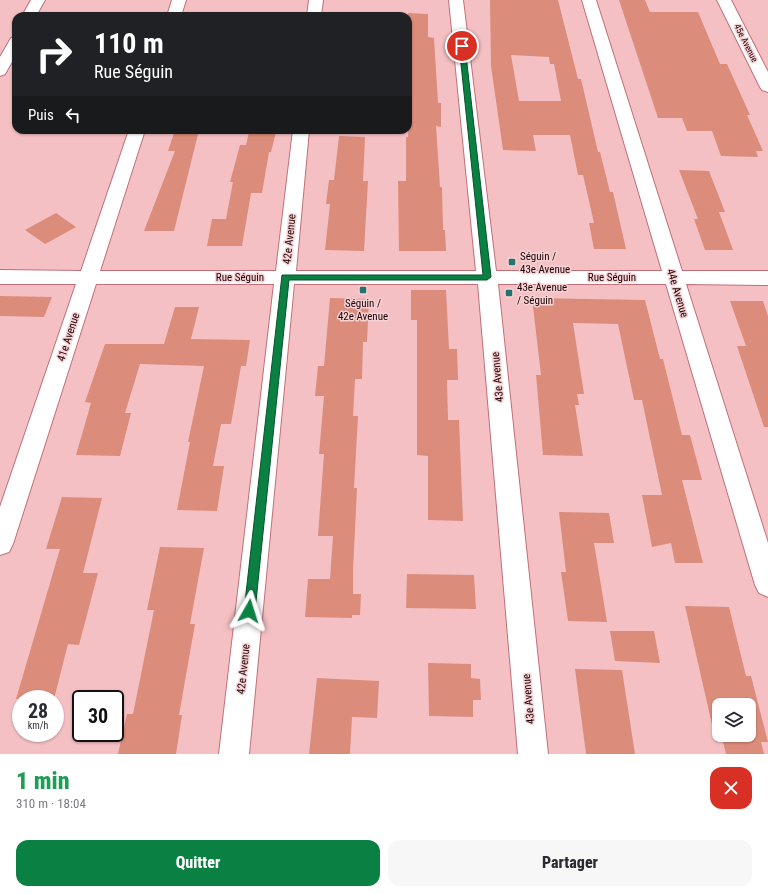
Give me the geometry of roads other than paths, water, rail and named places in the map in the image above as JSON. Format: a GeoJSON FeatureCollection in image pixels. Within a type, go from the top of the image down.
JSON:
{"type":"FeatureCollection","features":[{"type":"Feature","properties":{"kind":"street"},"geometry":{"type":"LineString","coordinates":[[32,12],[38,0]]}},
{"type":"Feature","properties":{"kind":"street"},"geometry":{"type":"LineString","coordinates":[[176,12],[180,0]]}},
{"type":"Feature","properties":{"kind":"street"},"geometry":{"type":"LineString","coordinates":[[314,12],[316,0]]}},
{"type":"Feature","properties":{"kind":"street","name":"43e Avenue"},"geometry":{"type":"LineString","coordinates":[[456,0],[487,277],[533,754]]}},
{"type":"Feature","properties":{"kind":"street","name":"44e Avenue"},"geometry":{"type":"LineString","coordinates":[[589,0],[768,584]]}},
{"type":"Feature","properties":{"kind":"street","name":"45e Avenue"},"geometry":{"type":"LineString","coordinates":[[724,0],[768,87]]}},
{"type":"Feature","properties":{"kind":"street"},"geometry":{"type":"LineString","coordinates":[[0,71],[12,48]]}},
{"type":"Feature","properties":{"kind":"street","name":"41e Avenue"},"geometry":{"type":"LineString","coordinates":[[0,544],[136,134]]}},
{"type":"Feature","properties":{"kind":"street","name":"42e Avenue"},"geometry":{"type":"LineString","coordinates":[[234,754],[302,134]]}},
{"type":"Feature","properties":{"kind":"street","name":"Rue Séguin"},"geometry":{"type":"LineString","coordinates":[[0,277],[768,278]]}},
{"type":"Feature","properties":{"kind":"place","name":"Séguin / 43e Avenue"},"geometry":{"type":"Point","coordinates":[512,262]}},
{"type":"Feature","properties":{"kind":"place","name":"Séguin / 42e Avenue"},"geometry":{"type":"Point","coordinates":[363,290]}},
{"type":"Feature","properties":{"kind":"place","name":"43e Avenue / Séguin"},"geometry":{"type":"Point","coordinates":[509,293]}}]}
